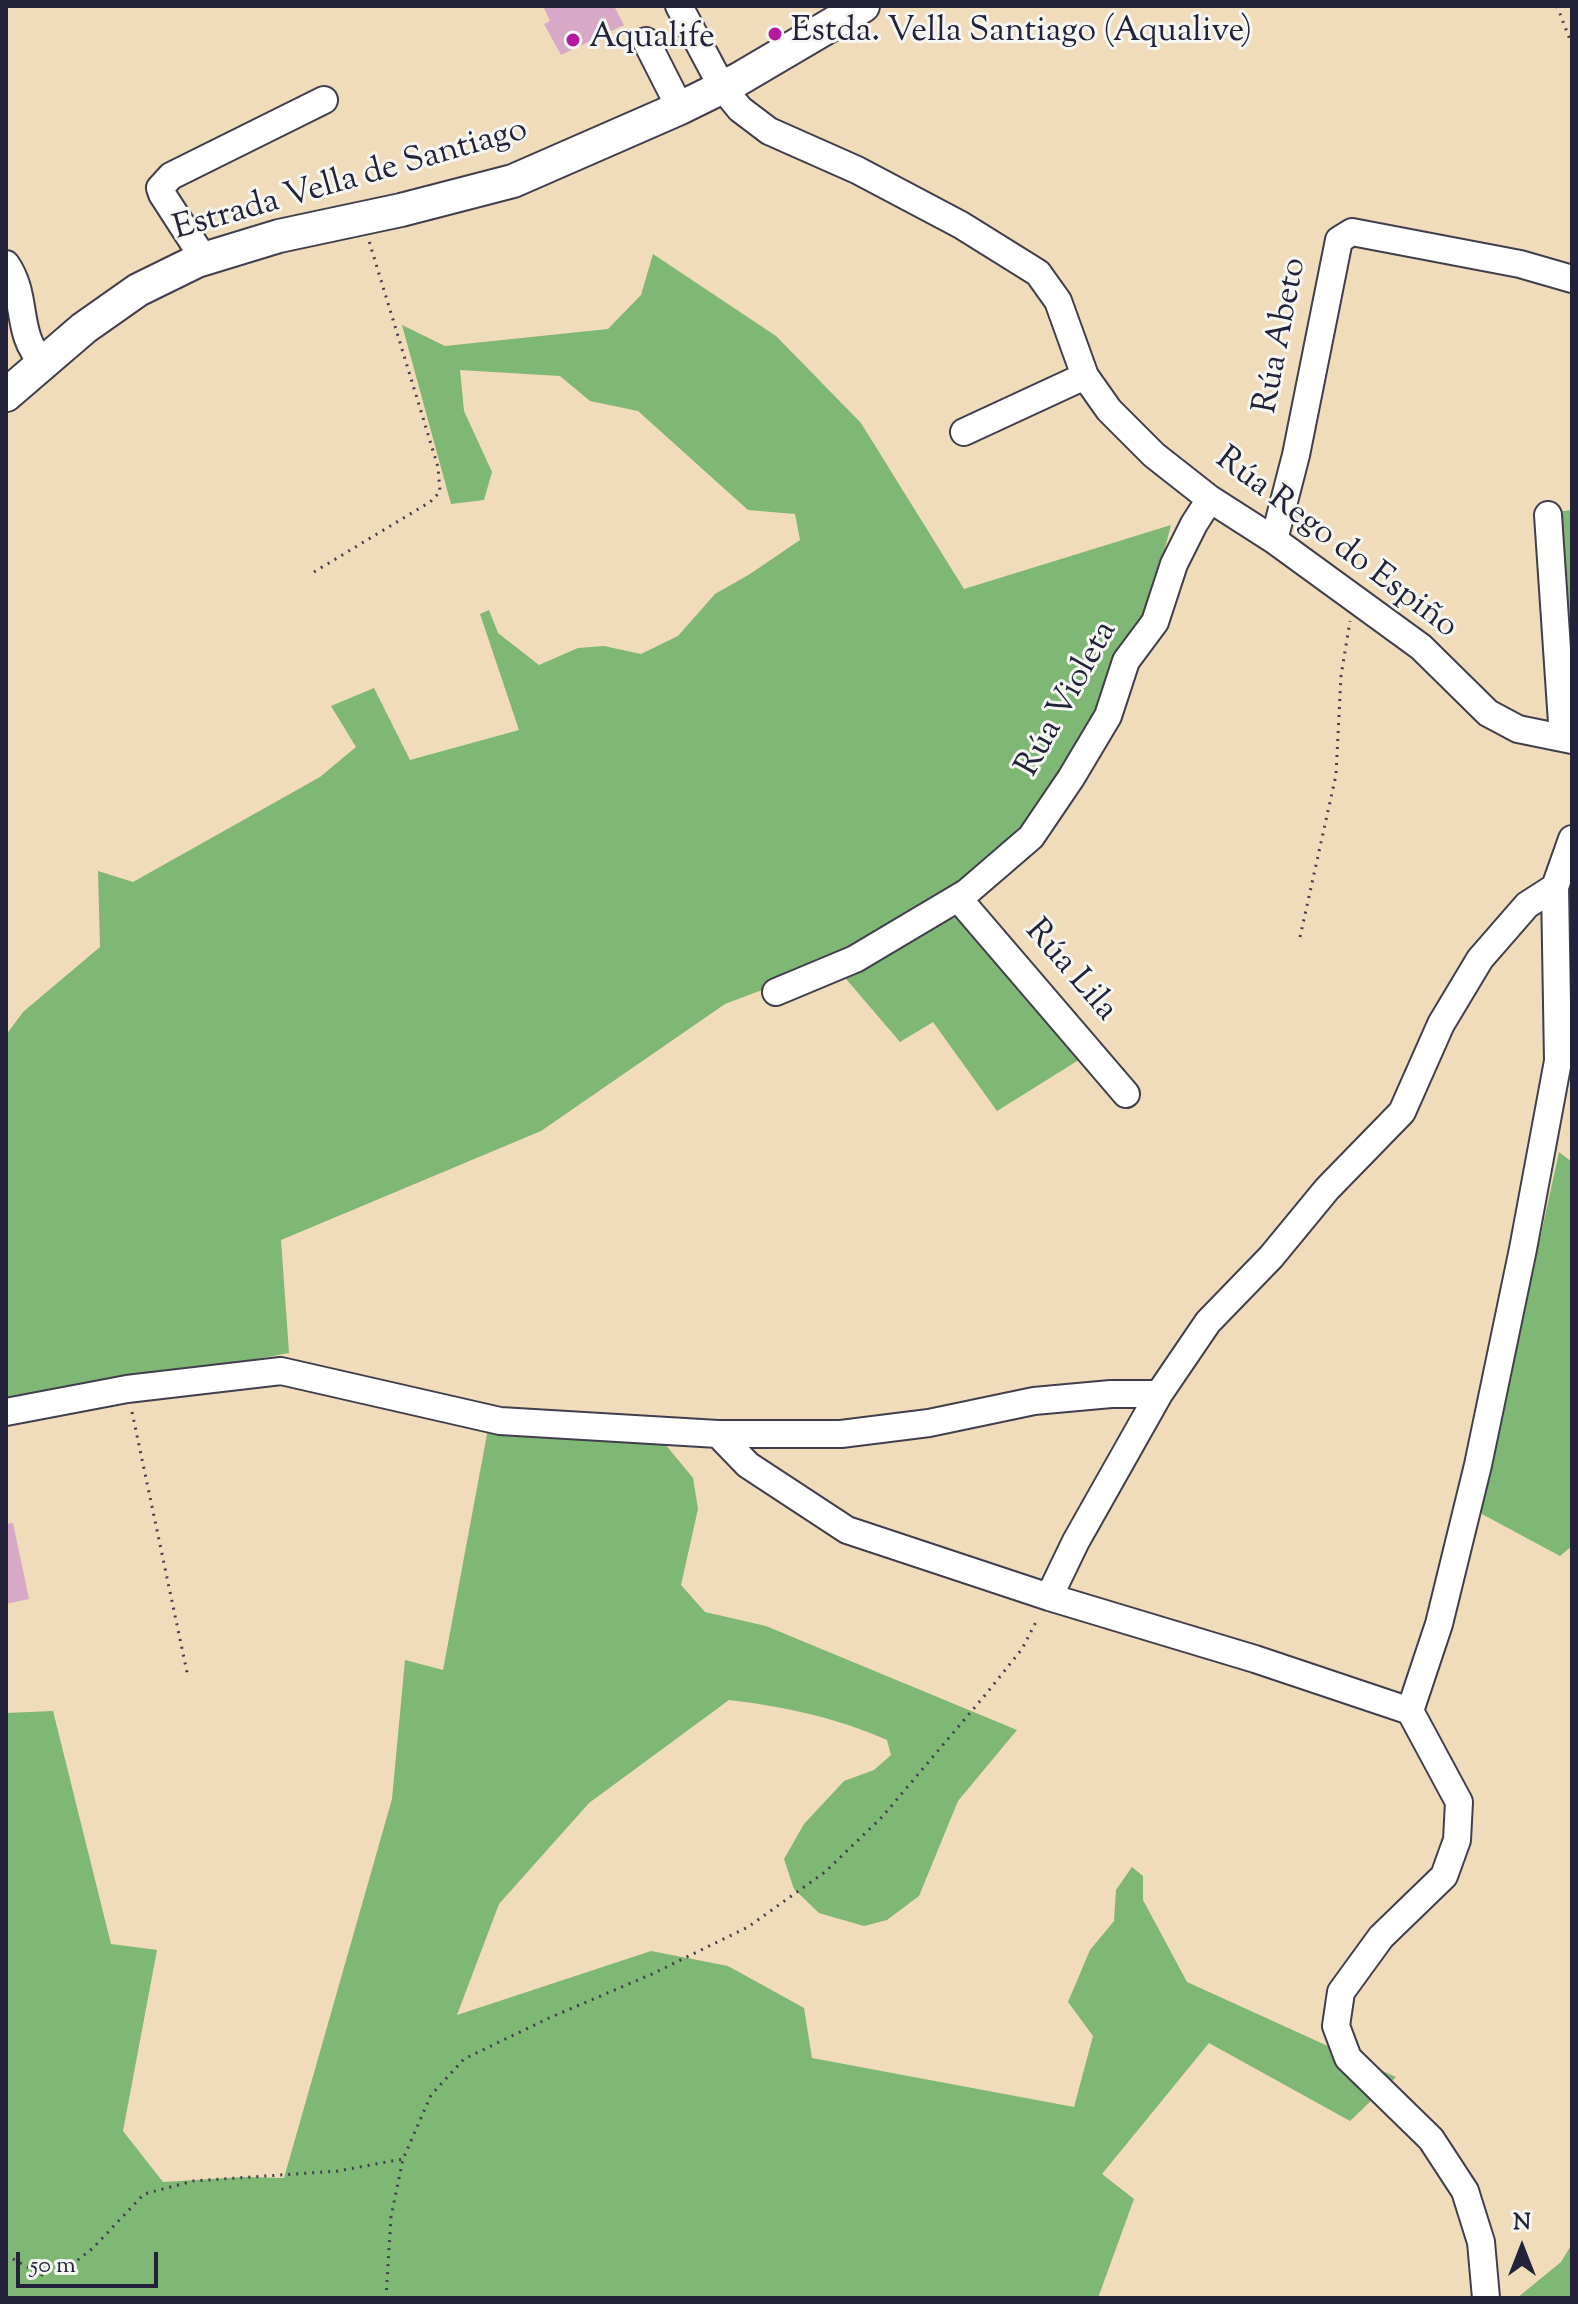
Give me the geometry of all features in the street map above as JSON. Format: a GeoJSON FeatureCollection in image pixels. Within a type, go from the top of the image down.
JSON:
{"type":"FeatureCollection","features":[{"type":"Feature","properties":{"kind":"main road","name":"Estrada Vella de Santiago"},"geometry":{"type":"LineString","coordinates":[[6,395],[84,328],[138,290],[204,259],[279,236],[362,219],[513,181],[722,87],[863,6]]}},
{"type":"Feature","properties":{"kind":"street","name":"Rúa Rego do Espiño"},"geometry":{"type":"LineString","coordinates":[[679,6],[722,87],[740,109],[769,131],[870,177],[961,225],[1038,273],[1058,301],[1085,376],[1109,410],[1154,455],[1210,499],[1274,540],[1421,647],[1488,713],[1518,729],[1567,739],[1548,515]]}},
{"type":"Feature","properties":{"kind":"street"},"geometry":{"type":"LineString","coordinates":[[646,41],[680,108]]}},
{"type":"Feature","properties":{"kind":"street"},"geometry":{"type":"LineString","coordinates":[[204,259],[160,188],[171,176],[324,100]]}},
{"type":"Feature","properties":{"kind":"street","name":"Rúa Abeto"},"geometry":{"type":"LineString","coordinates":[[1274,540],[1296,455],[1339,240],[1352,232],[1520,264],[1572,279]]}},
{"type":"Feature","properties":{"kind":"street"},"geometry":{"type":"LineString","coordinates":[[6,264],[14,276],[27,341],[32,352],[43,363]]}},
{"type":"Feature","properties":{"kind":"street"},"geometry":{"type":"LineString","coordinates":[[964,432],[1085,376]]}},
{"type":"Feature","properties":{"kind":"street","name":"Rúa Violeta"},"geometry":{"type":"LineString","coordinates":[[776,992],[855,959],[958,898],[1031,837],[1108,716],[1126,661],[1155,622],[1174,564],[1210,499]]}},
{"type":"Feature","properties":{"kind":"street"},"geometry":{"type":"LineString","coordinates":[[1410,1711],[1439,1624],[1478,1465],[1558,1061],[1555,887],[1572,839]]}},
{"type":"Feature","properties":{"kind":"street"},"geometry":{"type":"LineString","coordinates":[[1049,1597],[1076,1541],[1159,1394],[1208,1322],[1271,1257],[1327,1189],[1402,1112],[1441,1024],[1480,959],[1527,905],[1555,887]]}},
{"type":"Feature","properties":{"kind":"street","name":"Rúa Lila"},"geometry":{"type":"LineString","coordinates":[[958,898],[1126,1094]]}},
{"type":"Feature","properties":{"kind":"street"},"geometry":{"type":"LineString","coordinates":[[6,1412],[127,1389],[281,1371],[500,1421],[718,1434],[841,1434],[929,1423],[1034,1401],[1111,1394],[1159,1394]]}},
{"type":"Feature","properties":{"kind":"street"},"geometry":{"type":"LineString","coordinates":[[718,1434],[748,1465],[847,1530],[1410,1711],[1459,1802],[1457,1840],[1444,1876],[1381,1937],[1341,1992],[1336,2026],[1348,2058],[1431,2139],[1465,2191],[1481,2242],[1486,2298]]}},
{"type":"Feature","properties":{"kind":"path"},"geometry":{"type":"LineString","coordinates":[[1557,6],[1572,45]]}},
{"type":"Feature","properties":{"kind":"path"},"geometry":{"type":"LineString","coordinates":[[314,572],[430,502],[440,492],[438,467],[362,219]]}},
{"type":"Feature","properties":{"kind":"path"},"geometry":{"type":"LineString","coordinates":[[1300,937],[1336,775],[1341,676],[1355,598]]}},
{"type":"Feature","properties":{"kind":"path"},"geometry":{"type":"LineString","coordinates":[[127,1389],[188,1677]]}},
{"type":"Feature","properties":{"kind":"path"},"geometry":{"type":"LineString","coordinates":[[386,2298],[391,2217],[403,2159],[431,2095],[464,2059],[748,1927],[825,1872],[882,1817],[986,1694],[1022,1649],[1049,1597]]}},
{"type":"Feature","properties":{"kind":"path"},"geometry":{"type":"LineString","coordinates":[[6,2255],[42,2275],[74,2263],[93,2248],[144,2194],[193,2181],[338,2171],[403,2159]]}},
{"type":"Feature","properties":{"kind":"green space"},"geometry":{"type":"Polygon","coordinates":[[[653,254],[776,336],[861,423],[964,589],[1171,525],[1149,610],[1115,657],[1082,744],[1024,823],[956,891],[1090,1053],[997,1111],[933,1022],[900,1042],[841,973],[794,978],[725,1004],[541,1131],[281,1240],[289,1353],[6,1406],[6,1035],[23,1012],[100,947],[98,871],[133,882],[320,777],[356,747],[331,706],[374,688],[410,760],[519,730],[480,614],[489,610],[498,633],[539,665],[578,648],[604,646],[641,654],[678,636],[715,594],[800,540],[795,514],[748,510],[638,411],[590,401],[560,376],[460,370],[464,411],[492,472],[484,500],[451,504],[402,325],[445,346],[608,329],[641,295],[653,254]]]}},
{"type":"Feature","properties":{"kind":"green space"},"geometry":{"type":"Polygon","coordinates":[[[1572,510],[1572,721],[1556,512],[1572,510]]]}},
{"type":"Feature","properties":{"kind":"green space"},"geometry":{"type":"Polygon","coordinates":[[[1559,1152],[1572,1162],[1572,1546],[1560,1556],[1480,1513],[1559,1152]]]}},
{"type":"Feature","properties":{"kind":"green space"},"geometry":{"type":"Polygon","coordinates":[[[488,1429],[665,1444],[693,1478],[698,1509],[681,1585],[705,1612],[766,1626],[1017,1730],[958,1801],[919,1896],[887,1920],[864,1926],[819,1913],[794,1889],[784,1859],[804,1824],[844,1781],[874,1770],[891,1755],[887,1740],[810,1714],[729,1700],[589,1803],[499,1904],[457,2015],[651,1951],[728,1966],[804,2008],[812,2058],[1074,2107],[1093,2036],[1068,2002],[1090,1950],[1114,1921],[1116,1890],[1132,1867],[1143,1876],[1143,1900],[1187,1982],[1396,2077],[1350,2121],[1209,2043],[1102,2174],[1134,2199],[1098,2298],[7,2298],[6,1713],[53,1711],[111,1944],[157,1950],[123,2131],[163,2182],[284,2178],[392,1799],[405,1660],[443,1670],[488,1429]]]}},
{"type":"Feature","properties":{"kind":"green space"},"geometry":{"type":"Polygon","coordinates":[[[1572,2244],[1572,2298],[1517,2298],[1561,2262],[1572,2244]]]}},
{"type":"Feature","properties":{"kind":"building","name":"Aqualife"},"geometry":{"type":"Polygon","coordinates":[[[543,6],[614,6],[624,25],[561,55],[544,24],[550,21],[543,6]]]}},
{"type":"Feature","properties":{"kind":"building"},"geometry":{"type":"Polygon","coordinates":[[[13,1523],[29,1599],[6,1604],[6,1524],[13,1523]]]}},
{"type":"Feature","properties":{"kind":"place","name":"Estda. Vella Santiago (Aqualive)"},"geometry":{"type":"Point","coordinates":[775,34]}},
{"type":"Feature","properties":{"kind":"place","name":"Aqualife"},"geometry":{"type":"Point","coordinates":[573,40]}}]}
